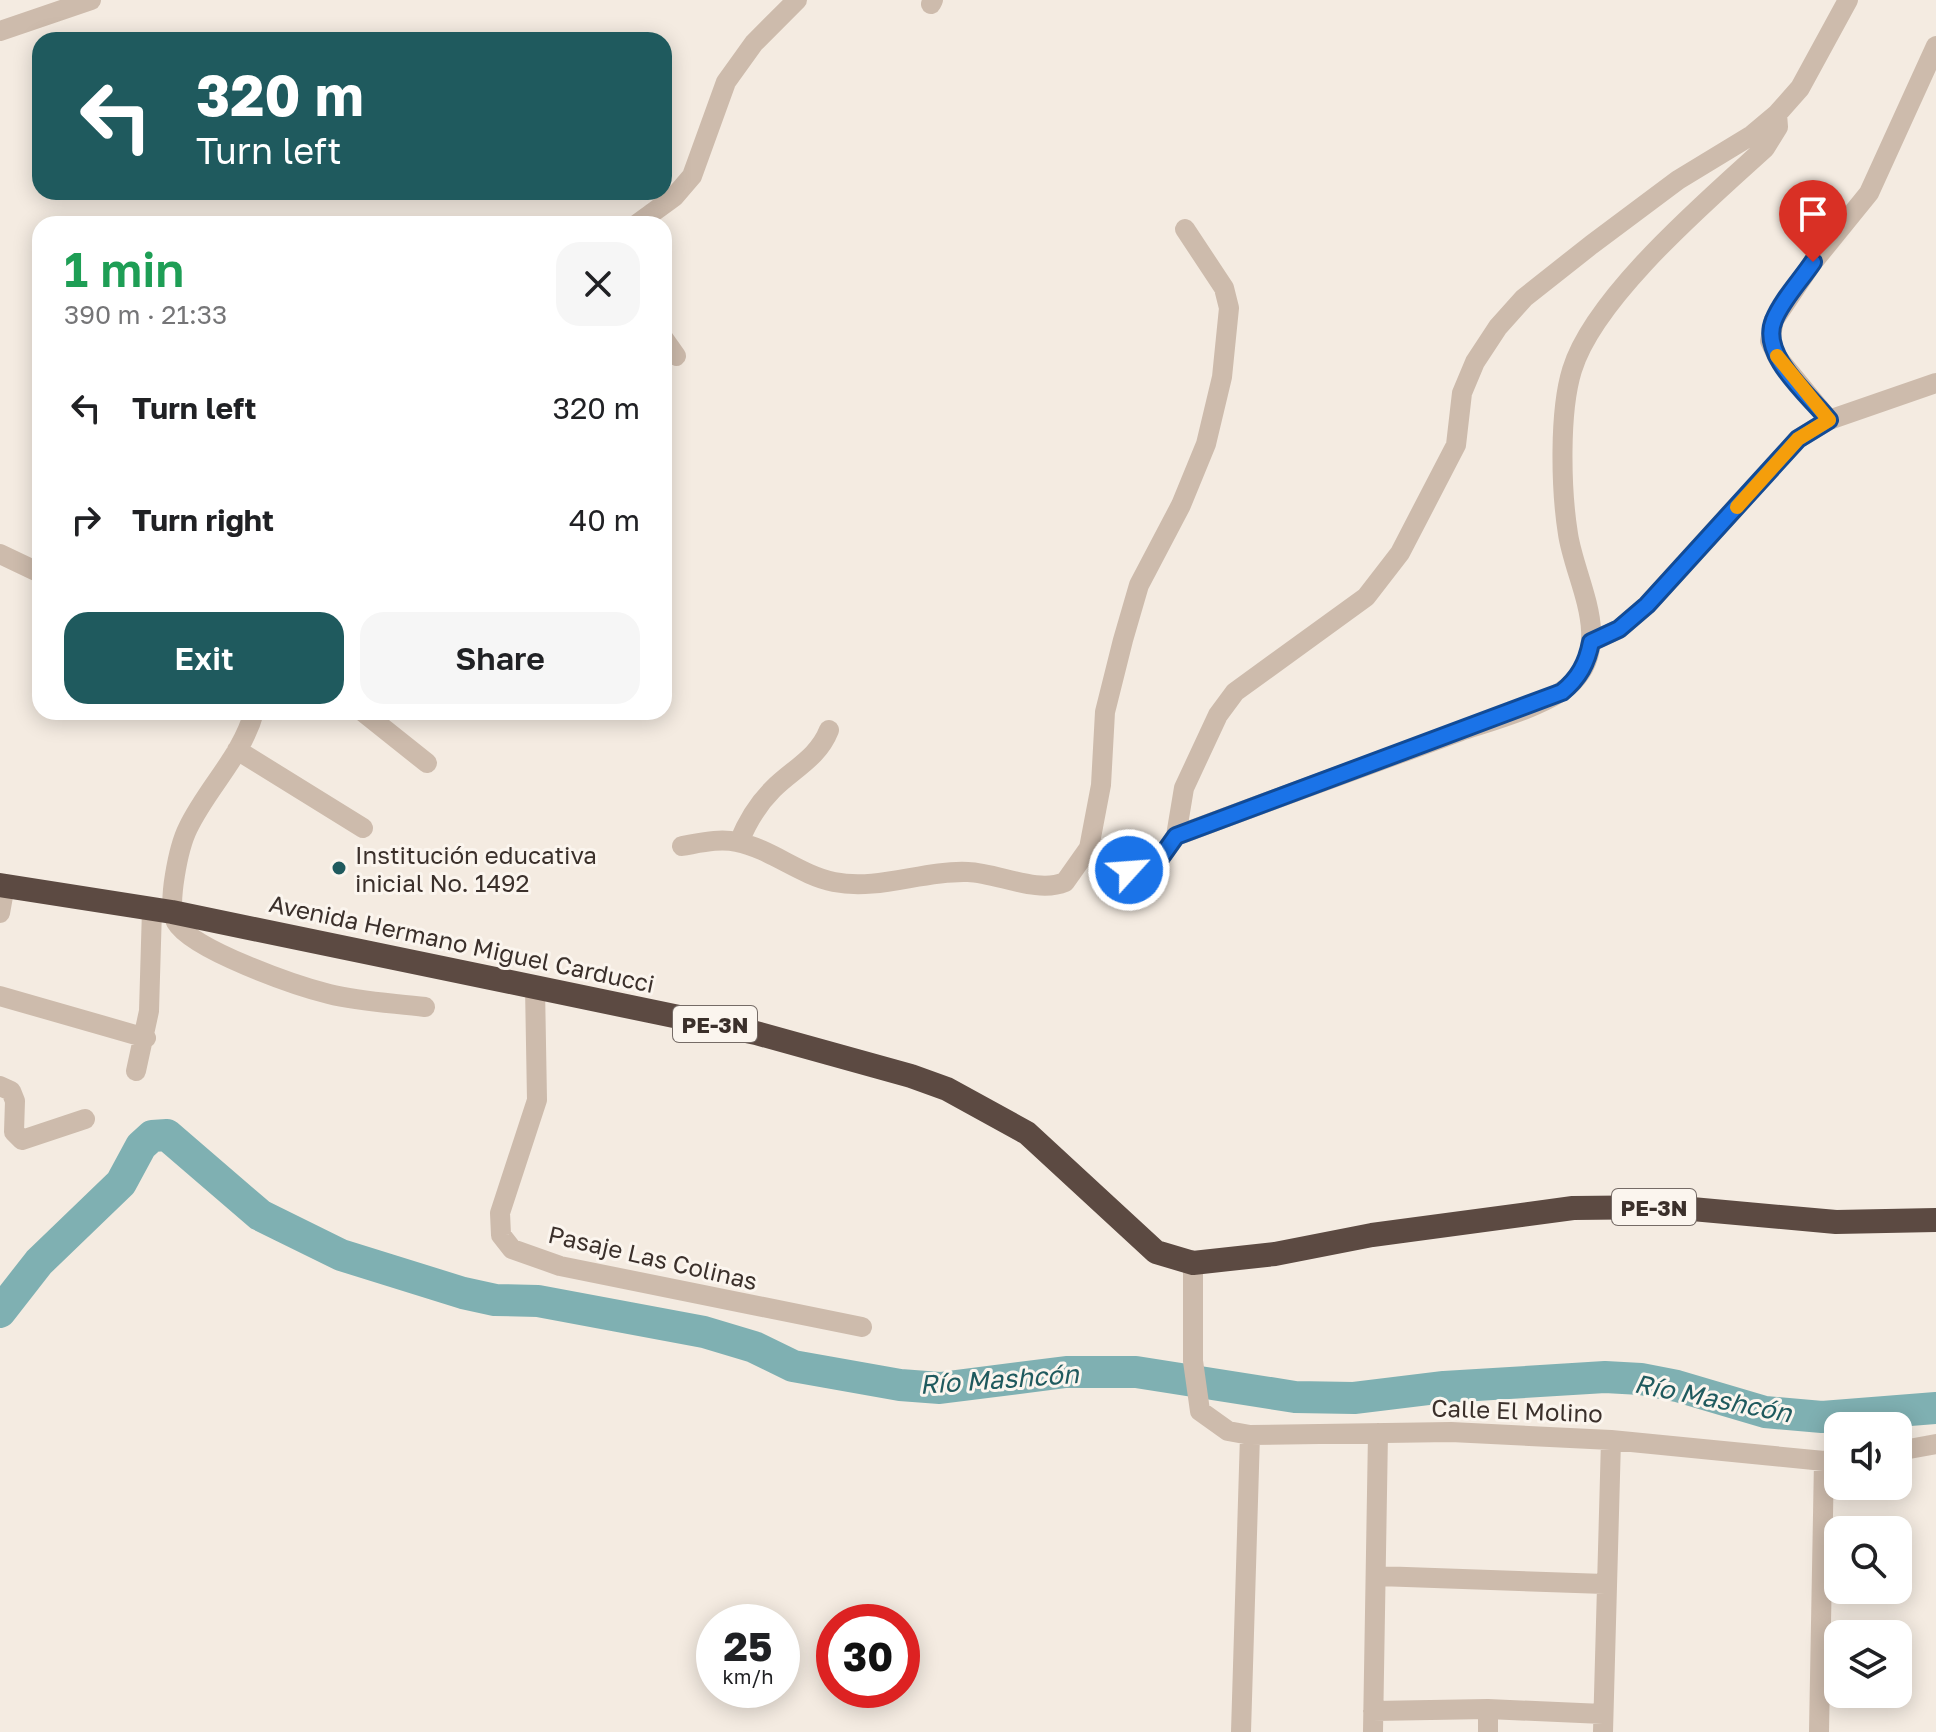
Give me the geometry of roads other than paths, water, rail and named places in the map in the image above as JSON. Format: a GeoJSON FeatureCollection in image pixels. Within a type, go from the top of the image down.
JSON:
{"type":"FeatureCollection","features":[{"type":"Feature","properties":{"kind":"highway","name":"Avenida Hermano Miguel Carducci"},"geometry":{"type":"LineString","coordinates":[[3,885],[162,910],[756,1033],[911,1076],[947,1089],[1027,1133],[1156,1252],[1193,1263],[1275,1254],[1372,1235],[1573,1208],[1670,1207],[1836,1222],[1936,1220]]}},
{"type":"Feature","properties":{"kind":"street"},"geometry":{"type":"LineString","coordinates":[[0,31],[91,0]]}},
{"type":"Feature","properties":{"kind":"street"},"geometry":{"type":"LineString","coordinates":[[672,198],[692,176],[726,82],[754,43],[797,0]]}},
{"type":"Feature","properties":{"kind":"street"},"geometry":{"type":"LineString","coordinates":[[1089,848],[1102,863],[1129,870],[1159,860],[1176,836],[1184,788],[1218,715],[1235,692],[1366,597],[1393,564],[1456,445],[1462,393],[1475,362],[1498,327],[1524,298],[1591,245],[1678,180],[1752,135],[1777,114],[1800,88],[1848,0]]}},
{"type":"Feature","properties":{"kind":"street"},"geometry":{"type":"LineString","coordinates":[[1829,420],[1778,358],[1770,341],[1774,320],[1813,262],[1869,193],[1936,46]]}},
{"type":"Feature","properties":{"kind":"street"},"geometry":{"type":"LineString","coordinates":[[1176,836],[1562,692],[1585,665],[1591,642],[1586,600],[1568,535],[1563,448],[1572,368],[1602,316],[1650,259],[1765,148],[1778,127],[1777,114]]}},
{"type":"Feature","properties":{"kind":"street"},"geometry":{"type":"LineString","coordinates":[[648,216],[670,200]]}},
{"type":"Feature","properties":{"kind":"street"},"geometry":{"type":"LineString","coordinates":[[682,846],[715,840],[739,842],[820,877],[849,883],[878,883],[956,872],[1056,886],[1065,882],[1089,848],[1101,785],[1105,712],[1139,585],[1181,505],[1206,444],[1222,377],[1229,308],[1224,288],[1185,229]]}},
{"type":"Feature","properties":{"kind":"street"},"geometry":{"type":"LineString","coordinates":[[672,350],[676,356]]}},
{"type":"Feature","properties":{"kind":"street"},"geometry":{"type":"LineString","coordinates":[[1591,642],[1619,629],[1647,605],[1798,439],[1829,420],[1936,383]]}},
{"type":"Feature","properties":{"kind":"street"},"geometry":{"type":"LineString","coordinates":[[0,554],[32,569]]}},
{"type":"Feature","properties":{"kind":"street"},"geometry":{"type":"LineString","coordinates":[[136,1071],[146,1038],[162,910],[187,829],[237,750],[250,720]]}},
{"type":"Feature","properties":{"kind":"street"},"geometry":{"type":"LineString","coordinates":[[373,720],[427,763]]}},
{"type":"Feature","properties":{"kind":"street"},"geometry":{"type":"LineString","coordinates":[[739,842],[755,810],[773,789],[819,750],[829,730]]}},
{"type":"Feature","properties":{"kind":"street"},"geometry":{"type":"LineString","coordinates":[[237,750],[363,828]]}},
{"type":"Feature","properties":{"kind":"street"},"geometry":{"type":"LineString","coordinates":[[0,913],[3,885]]}},
{"type":"Feature","properties":{"kind":"street"},"geometry":{"type":"LineString","coordinates":[[162,910],[186,934],[214,951],[285,980],[330,995],[425,1007]]}},
{"type":"Feature","properties":{"kind":"street","name":"Pasaje Las Colinas"},"geometry":{"type":"LineString","coordinates":[[535,987],[537,1100],[500,1213],[501,1235],[512,1249],[560,1266],[862,1327]]}},
{"type":"Feature","properties":{"kind":"street"},"geometry":{"type":"LineString","coordinates":[[0,996],[146,1038]]}},
{"type":"Feature","properties":{"kind":"street"},"geometry":{"type":"LineString","coordinates":[[0,1086],[11,1091],[15,1101],[14,1132],[22,1140],[85,1119]]}},
{"type":"Feature","properties":{"kind":"street","name":"Calle El Molino"},"geometry":{"type":"LineString","coordinates":[[1193,1263],[1193,1361],[1200,1411],[1228,1431],[1250,1435],[1378,1433],[1611,1440],[1824,1459]]}},
{"type":"Feature","properties":{"kind":"street"},"geometry":{"type":"LineString","coordinates":[[1373,1732],[1378,1433]]}},
{"type":"Feature","properties":{"kind":"street"},"geometry":{"type":"LineString","coordinates":[[1241,1732],[1250,1435]]}},
{"type":"Feature","properties":{"kind":"street"},"geometry":{"type":"LineString","coordinates":[[1373,1711],[1488,1709],[1603,1723],[1611,1440]]}},
{"type":"Feature","properties":{"kind":"street"},"geometry":{"type":"LineString","coordinates":[[1912,1448],[1936,1444]]}},
{"type":"Feature","properties":{"kind":"street"},"geometry":{"type":"LineString","coordinates":[[1819,1732],[1829,1500]]}},
{"type":"Feature","properties":{"kind":"street"},"geometry":{"type":"LineString","coordinates":[[1378,1576],[1605,1584]]}},
{"type":"Feature","properties":{"kind":"street"},"geometry":{"type":"LineString","coordinates":[[1488,1709],[1488,1732]]}},
{"type":"Feature","properties":{"kind":"waterway","name":"Río Mashcón"},"geometry":{"type":"LineString","coordinates":[[0,1312],[39,1262],[121,1183],[141,1146],[152,1136],[167,1135],[260,1215],[341,1255],[463,1293],[495,1300],[538,1301],[704,1332],[754,1347],[793,1366],[900,1385],[940,1388],[1066,1372],[1136,1372],[1295,1397],[1354,1398],[1444,1387],[1605,1377],[1641,1379],[1677,1386],[1765,1412],[1822,1417],[1936,1408]]}},
{"type":"Feature","properties":{"kind":"place","name":"Institución educativa inicial No. 1492"},"geometry":{"type":"Point","coordinates":[339,868]}}]}
